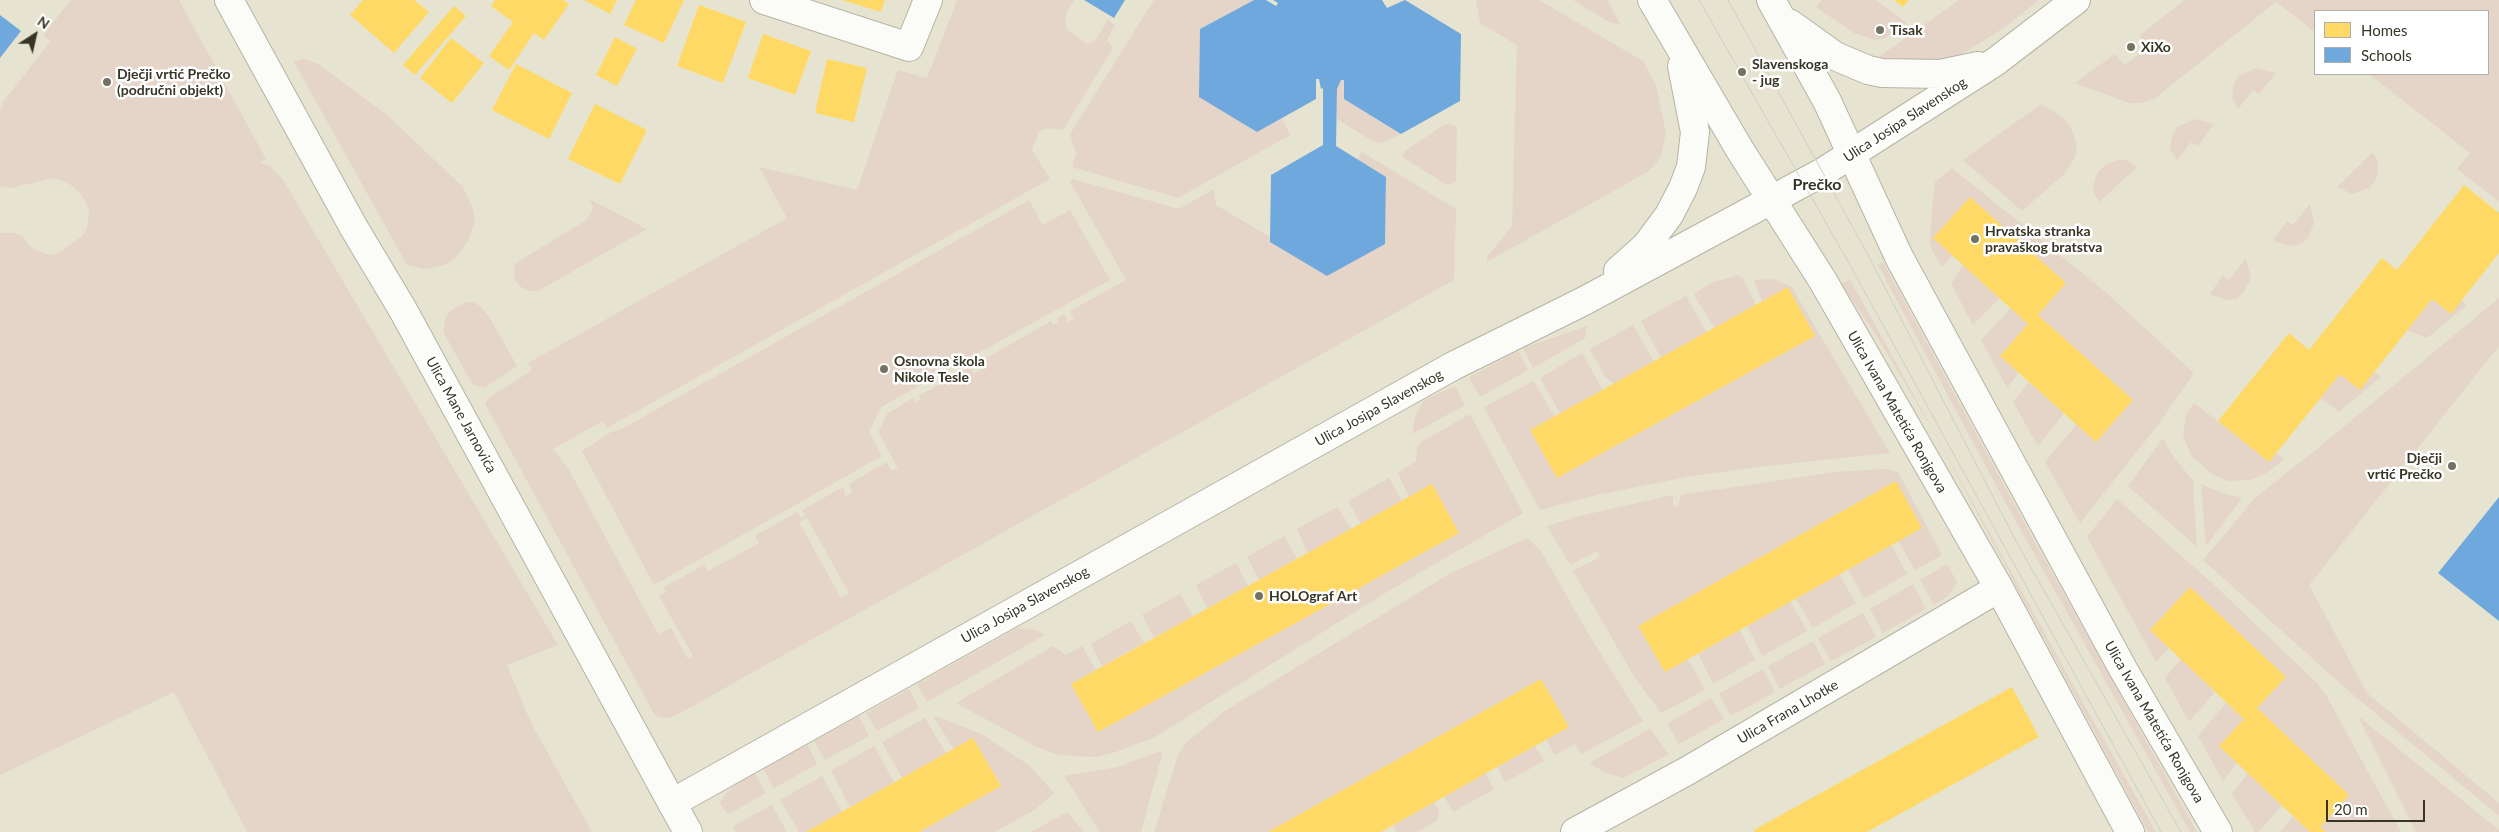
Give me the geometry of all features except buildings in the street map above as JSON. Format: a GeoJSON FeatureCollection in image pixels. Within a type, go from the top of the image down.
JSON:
{"type":"FeatureCollection","features":[{"type":"Feature","properties":{"kind":"street","name":"Ulica Mane Jarnovića"},"geometry":{"type":"LineString","coordinates":[[228,0],[354,228],[406,316],[688,832]]}},
{"type":"Feature","properties":{"kind":"street"},"geometry":{"type":"LineString","coordinates":[[766,0],[909,47],[928,0]]}},
{"type":"Feature","properties":{"kind":"street","name":"Ulica Ivana Matetića Ronjgova"},"geometry":{"type":"LineString","coordinates":[[1652,0],[1823,281],[1999,588],[2130,832]]}},
{"type":"Feature","properties":{"kind":"street","name":"Ulica Josipa Slavenskog"},"geometry":{"type":"LineString","coordinates":[[672,803],[1452,366],[1584,301],[1772,200],[1853,154],[1994,62],[2076,0]]}},
{"type":"Feature","properties":{"kind":"street"},"geometry":{"type":"LineString","coordinates":[[1776,9],[1835,56],[1882,74],[1940,74],[1994,62]]}},
{"type":"Feature","properties":{"kind":"street","name":"Ulica Ivana Matetića Ronjgova"},"geometry":{"type":"LineString","coordinates":[[1776,9],[1827,101],[1899,257],[2122,669],[2218,832]]}},
{"type":"Feature","properties":{"kind":"street"},"geometry":{"type":"LineString","coordinates":[[1584,301],[1646,246],[1668,215],[1692,167],[1695,132],[1688,92],[1675,40]]}},
{"type":"Feature","properties":{"kind":"street","name":"Ulica Frana Lhotke"},"geometry":{"type":"LineString","coordinates":[[1575,832],[1686,771],[1999,588]]}},
{"type":"Feature","properties":{"kind":"shaded area"},"geometry":{"type":"Polygon","coordinates":[[[71,0],[179,0],[266,159],[260,163],[268,165],[282,178],[558,645],[507,665],[531,723],[592,832],[247,832],[174,692],[0,775],[0,233],[21,235],[33,249],[50,255],[61,252],[81,237],[87,229],[89,211],[86,202],[79,192],[67,182],[52,178],[12,188],[0,186],[0,110],[4,104],[2,103],[51,41],[43,35],[71,0]]]}},
{"type":"Feature","properties":{"kind":"shaded area"},"geometry":{"type":"Polygon","coordinates":[[[957,0],[1075,0],[1067,12],[1065,22],[1067,30],[1087,44],[1095,41],[1108,20],[1115,25],[1107,40],[1113,48],[1063,130],[1048,128],[1039,131],[1032,150],[1050,179],[607,428],[603,421],[553,449],[569,470],[658,634],[671,628],[688,659],[693,656],[659,596],[666,592],[664,587],[704,565],[708,571],[756,545],[759,543],[755,536],[797,512],[801,518],[805,516],[802,510],[843,487],[846,496],[852,493],[849,484],[887,462],[891,471],[898,468],[878,432],[887,414],[913,398],[916,402],[921,399],[919,396],[970,367],[974,374],[982,369],[978,363],[1051,321],[1053,325],[1059,322],[1057,318],[1064,314],[1068,322],[1074,318],[1070,311],[1126,280],[1070,182],[1073,179],[1179,209],[1214,189],[1216,205],[1270,237],[1270,242],[1327,276],[1385,243],[1386,177],[1357,159],[1362,152],[1456,209],[1454,280],[682,712],[670,718],[658,717],[653,712],[485,404],[489,398],[532,370],[528,363],[787,218],[759,167],[857,190],[898,70],[927,78],[957,0]],[[807,518],[799,522],[841,598],[849,593],[807,518]]]}},
{"type":"Feature","properties":{"kind":"shaded area"},"geometry":{"type":"Polygon","coordinates":[[[1154,0],[1254,0],[1200,29],[1227,113],[1257,132],[1282,118],[1290,135],[1178,198],[1072,167],[1076,153],[1070,134],[1154,0]]]}},
{"type":"Feature","properties":{"kind":"shaded area"},"geometry":{"type":"Polygon","coordinates":[[[1476,0],[1539,0],[1643,61],[1656,85],[1666,133],[1661,157],[1649,171],[1487,262],[1487,257],[1512,226],[1517,45],[1480,23],[1476,0]]]}},
{"type":"Feature","properties":{"kind":"shaded area"},"geometry":{"type":"Polygon","coordinates":[[[1573,0],[1607,0],[1621,25],[1607,21],[1573,0]]]}},
{"type":"Feature","properties":{"kind":"shaded area"},"geometry":{"type":"Polygon","coordinates":[[[1822,0],[1876,0],[1907,23],[1885,38],[1875,40],[1854,33],[1816,7],[1822,0]]]}},
{"type":"Feature","properties":{"kind":"shaded area"},"geometry":{"type":"Polygon","coordinates":[[[1959,0],[2039,0],[2005,27],[1954,59],[1944,61],[1877,58],[1959,0]]]}},
{"type":"Feature","properties":{"kind":"shaded area"},"geometry":{"type":"Polygon","coordinates":[[[2184,0],[2499,0],[2499,201],[2457,169],[2470,153],[2370,75],[2489,75],[2489,10],[2314,10],[2314,31],[2276,2],[2154,99],[2141,103],[2129,103],[2075,83],[2115,54],[2124,65],[2148,48],[2140,35],[2184,0]]]}},
{"type":"Feature","properties":{"kind":"shaded area"},"geometry":{"type":"Polygon","coordinates":[[[304,59],[318,64],[386,114],[463,187],[473,209],[475,220],[468,241],[456,257],[444,265],[426,269],[407,265],[294,62],[304,59]]]}},
{"type":"Feature","properties":{"kind":"shaded area"},"geometry":{"type":"Polygon","coordinates":[[[2256,68],[2276,73],[2259,94],[2253,90],[2238,109],[2232,97],[2234,83],[2239,76],[2256,68]]]}},
{"type":"Feature","properties":{"kind":"shaded area"},"geometry":{"type":"Polygon","coordinates":[[[1341,80],[1344,80],[1344,99],[1401,134],[1381,143],[1373,141],[1337,119],[1337,89],[1341,80]]]}},
{"type":"Feature","properties":{"kind":"shaded area"},"geometry":{"type":"Polygon","coordinates":[[[2041,104],[2064,118],[2070,126],[2077,145],[2076,156],[2063,175],[2022,211],[1963,160],[2041,104]]]}},
{"type":"Feature","properties":{"kind":"shaded area"},"geometry":{"type":"Polygon","coordinates":[[[2195,119],[2214,124],[2198,146],[2191,142],[2177,160],[2170,148],[2173,134],[2177,127],[2195,119]]]}},
{"type":"Feature","properties":{"kind":"shaded area"},"geometry":{"type":"Polygon","coordinates":[[[1449,124],[1457,128],[1456,181],[1450,185],[1445,184],[1404,158],[1403,155],[1405,151],[1444,125],[1449,124]]]}},
{"type":"Feature","properties":{"kind":"shaded area"},"geometry":{"type":"Polygon","coordinates":[[[2373,152],[2378,162],[2378,172],[2375,181],[2369,188],[2352,194],[2337,187],[2373,152]]]}},
{"type":"Feature","properties":{"kind":"shaded area"},"geometry":{"type":"Polygon","coordinates":[[[2118,160],[2127,160],[2137,167],[2099,202],[2093,192],[2095,179],[2099,171],[2106,165],[2118,160]]]}},
{"type":"Feature","properties":{"kind":"shaded area"},"geometry":{"type":"Polygon","coordinates":[[[1952,168],[2102,289],[2194,373],[2158,425],[2080,523],[2045,462],[2077,424],[2096,441],[2133,400],[2038,315],[2066,283],[1971,198],[1934,238],[1952,255],[1942,267],[1932,250],[1930,241],[1932,209],[1935,182],[1952,168]]]}},
{"type":"Feature","properties":{"kind":"shaded area"},"geometry":{"type":"Polygon","coordinates":[[[587,198],[647,229],[538,291],[528,291],[521,287],[516,282],[514,275],[514,267],[517,262],[585,221],[593,206],[587,198]]]}},
{"type":"Feature","properties":{"kind":"shaded area"},"geometry":{"type":"Polygon","coordinates":[[[1029,200],[1043,225],[1070,210],[1110,280],[881,407],[869,432],[882,456],[654,585],[582,451],[611,432],[620,430],[1029,200]]]}},
{"type":"Feature","properties":{"kind":"shaded area"},"geometry":{"type":"Polygon","coordinates":[[[2310,204],[2314,223],[2308,238],[2300,244],[2292,246],[2276,242],[2274,239],[2287,221],[2293,225],[2310,204]]]}},
{"type":"Feature","properties":{"kind":"shaded area"},"geometry":{"type":"Polygon","coordinates":[[[2246,258],[2251,278],[2244,292],[2236,299],[2228,300],[2210,294],[2223,275],[2229,280],[2246,258]]]}},
{"type":"Feature","properties":{"kind":"shaded area"},"geometry":{"type":"Polygon","coordinates":[[[1883,262],[2036,544],[2197,832],[2190,832],[2005,502],[1878,265],[1883,262]]]}},
{"type":"Feature","properties":{"kind":"shaded area"},"geometry":{"type":"Polygon","coordinates":[[[1963,265],[2000,298],[1973,325],[1951,284],[1963,265]]]}},
{"type":"Feature","properties":{"kind":"shaded area"},"geometry":{"type":"Polygon","coordinates":[[[1738,275],[1743,278],[1756,305],[1715,328],[1695,297],[1695,293],[1711,283],[1738,275]]]}},
{"type":"Feature","properties":{"kind":"shaded area"},"geometry":{"type":"Polygon","coordinates":[[[1772,279],[1791,286],[1890,453],[1692,476],[1601,494],[1540,510],[1484,407],[1534,381],[1555,417],[1531,430],[1557,478],[1815,336],[1788,288],[1762,301],[1754,280],[1772,279]]]}},
{"type":"Feature","properties":{"kind":"shaded area"},"geometry":{"type":"Polygon","coordinates":[[[1850,279],[2156,832],[2148,832],[1931,427],[1876,335],[1841,284],[1850,279]]]}},
{"type":"Feature","properties":{"kind":"shaded area"},"geometry":{"type":"Polygon","coordinates":[[[1686,296],[1707,333],[1661,358],[1641,321],[1686,296]]]}},
{"type":"Feature","properties":{"kind":"shaded area"},"geometry":{"type":"Polygon","coordinates":[[[2499,298],[2499,346],[2309,585],[2367,693],[2499,803],[2499,816],[2344,687],[2203,560],[2256,497],[2499,298]]]}},
{"type":"Feature","properties":{"kind":"shaded area"},"geometry":{"type":"Polygon","coordinates":[[[2432,299],[2450,314],[2462,300],[2466,306],[2427,338],[2407,330],[2432,299]]]}},
{"type":"Feature","properties":{"kind":"shaded area"},"geometry":{"type":"Polygon","coordinates":[[[467,302],[474,302],[490,318],[517,366],[484,388],[473,385],[443,332],[446,316],[451,310],[467,302]]]}},
{"type":"Feature","properties":{"kind":"shaded area"},"geometry":{"type":"Polygon","coordinates":[[[2011,308],[2028,324],[2000,356],[2019,373],[2007,388],[1981,340],[2011,308]]]}},
{"type":"Feature","properties":{"kind":"shaded area"},"geometry":{"type":"Polygon","coordinates":[[[1633,325],[1654,362],[1614,384],[1605,377],[1590,349],[1633,325]]]}},
{"type":"Feature","properties":{"kind":"shaded area"},"geometry":{"type":"Polygon","coordinates":[[[1587,326],[1585,338],[1533,368],[1523,348],[1587,326]]]}},
{"type":"Feature","properties":{"kind":"shaded area"},"geometry":{"type":"Polygon","coordinates":[[[1518,351],[1528,370],[1480,397],[1469,377],[1518,351]]]}},
{"type":"Feature","properties":{"kind":"shaded area"},"geometry":{"type":"Polygon","coordinates":[[[1582,353],[1603,390],[1560,413],[1540,378],[1582,353]]]}},
{"type":"Feature","properties":{"kind":"shaded area"},"geometry":{"type":"Polygon","coordinates":[[[2374,372],[2381,377],[2339,412],[2320,398],[2340,374],[2374,372]]]}},
{"type":"Feature","properties":{"kind":"shaded area"},"geometry":{"type":"Polygon","coordinates":[[[2029,382],[2064,413],[2038,446],[2013,402],[2029,382]]]}},
{"type":"Feature","properties":{"kind":"shaded area"},"geometry":{"type":"Polygon","coordinates":[[[1455,386],[1465,405],[1412,434],[1415,417],[1424,400],[1455,386]]]}},
{"type":"Feature","properties":{"kind":"shaded area"},"geometry":{"type":"Polygon","coordinates":[[[2194,403],[2269,461],[2276,453],[2284,459],[2268,472],[2250,480],[2229,481],[2214,475],[2192,457],[2183,436],[2186,414],[2194,403]]]}},
{"type":"Feature","properties":{"kind":"shaded area"},"geometry":{"type":"Polygon","coordinates":[[[1470,414],[1523,513],[1390,590],[1155,737],[1113,753],[1094,757],[1059,755],[1039,748],[956,703],[1053,646],[1066,655],[1082,646],[1096,670],[1071,684],[1098,732],[1431,484],[1409,497],[1398,473],[1416,461],[1417,449],[1421,442],[1470,414]]]}},
{"type":"Feature","properties":{"kind":"shaded area"},"geometry":{"type":"Polygon","coordinates":[[[2163,438],[2171,453],[2193,481],[2197,547],[2128,486],[2163,438]]]}},
{"type":"Feature","properties":{"kind":"shaded area"},"geometry":{"type":"Polygon","coordinates":[[[1885,469],[1898,472],[1942,555],[1915,570],[1898,541],[1922,527],[1895,481],[1639,626],[1665,672],[1688,659],[1705,690],[1661,713],[1635,678],[1573,571],[1600,557],[1597,551],[1570,565],[1547,526],[1575,517],[1673,495],[1673,507],[1678,506],[1681,495],[1834,472],[1885,469]]]}},
{"type":"Feature","properties":{"kind":"shaded area"},"geometry":{"type":"Polygon","coordinates":[[[1389,478],[1402,501],[1361,524],[1348,501],[1389,478]]]}},
{"type":"Feature","properties":{"kind":"shaded area"},"geometry":{"type":"Polygon","coordinates":[[[2201,484],[2224,494],[2242,498],[2206,546],[2201,484]]]}},
{"type":"Feature","properties":{"kind":"shaded area"},"geometry":{"type":"Polygon","coordinates":[[[2117,499],[2211,582],[2317,683],[2327,697],[2401,832],[2326,832],[2320,827],[2349,795],[2257,708],[2286,677],[2190,587],[2150,630],[2169,648],[2156,662],[2087,537],[2117,499]]]}},
{"type":"Feature","properties":{"kind":"shaded area"},"geometry":{"type":"Polygon","coordinates":[[[1337,507],[1352,529],[1308,553],[1297,529],[1337,507]]]}},
{"type":"Feature","properties":{"kind":"shaded area"},"geometry":{"type":"Polygon","coordinates":[[[1284,536],[1297,558],[1259,580],[1247,557],[1284,536]]]}},
{"type":"Feature","properties":{"kind":"shaded area"},"geometry":{"type":"Polygon","coordinates":[[[1527,538],[1541,551],[1592,640],[1643,721],[1581,754],[1575,744],[1555,755],[1546,739],[1569,727],[1541,679],[1268,832],[1154,832],[1178,755],[1185,744],[1223,712],[1449,574],[1527,538]]]}},
{"type":"Feature","properties":{"kind":"shaded area"},"geometry":{"type":"Polygon","coordinates":[[[1891,545],[1907,574],[1864,599],[1848,569],[1891,545]]]}},
{"type":"Feature","properties":{"kind":"shaded area"},"geometry":{"type":"Polygon","coordinates":[[[1236,563],[1248,586],[1207,608],[1196,585],[1236,563]]]}},
{"type":"Feature","properties":{"kind":"shaded area"},"geometry":{"type":"Polygon","coordinates":[[[1947,564],[1957,582],[1948,596],[1934,605],[1920,580],[1947,564]]]}},
{"type":"Feature","properties":{"kind":"shaded area"},"geometry":{"type":"Polygon","coordinates":[[[1839,574],[1856,603],[1813,628],[1796,598],[1839,574]]]}},
{"type":"Feature","properties":{"kind":"shaded area"},"geometry":{"type":"Polygon","coordinates":[[[1913,584],[1926,609],[1883,633],[1870,609],[1913,584]]]}},
{"type":"Feature","properties":{"kind":"shaded area"},"geometry":{"type":"Polygon","coordinates":[[[1180,594],[1193,616],[1154,638],[1142,615],[1180,594]]]}},
{"type":"Feature","properties":{"kind":"shaded area"},"geometry":{"type":"Polygon","coordinates":[[[1790,601],[1807,631],[1762,656],[1747,626],[1790,601]]]}},
{"type":"Feature","properties":{"kind":"shaded area"},"geometry":{"type":"Polygon","coordinates":[[[1863,613],[1876,637],[1831,661],[1818,638],[1863,613]]]}},
{"type":"Feature","properties":{"kind":"shaded area"},"geometry":{"type":"Polygon","coordinates":[[[1131,621],[1144,643],[1102,666],[1091,644],[1131,621]]]}},
{"type":"Feature","properties":{"kind":"shaded area"},"geometry":{"type":"Polygon","coordinates":[[[1018,628],[1038,631],[1045,635],[927,702],[917,684],[1018,628]]]}},
{"type":"Feature","properties":{"kind":"shaded area"},"geometry":{"type":"Polygon","coordinates":[[[1740,630],[1755,660],[1713,684],[1698,654],[1740,630]]]}},
{"type":"Feature","properties":{"kind":"shaded area"},"geometry":{"type":"Polygon","coordinates":[[[1813,641],[1825,664],[1780,689],[1768,666],[1813,641]]]}},
{"type":"Feature","properties":{"kind":"shaded area"},"geometry":{"type":"Polygon","coordinates":[[[2181,659],[2215,692],[2189,722],[2165,678],[2181,659]]]}},
{"type":"Feature","properties":{"kind":"shaded area"},"geometry":{"type":"Polygon","coordinates":[[[1763,669],[1775,692],[1731,716],[1719,694],[1763,669]]]}},
{"type":"Feature","properties":{"kind":"shaded area"},"geometry":{"type":"Polygon","coordinates":[[[909,689],[919,708],[877,731],[866,713],[909,689]]]}},
{"type":"Feature","properties":{"kind":"shaded area"},"geometry":{"type":"Polygon","coordinates":[[[1711,698],[1724,719],[1679,744],[1667,724],[1711,698]]]}},
{"type":"Feature","properties":{"kind":"shaded area"},"geometry":{"type":"Polygon","coordinates":[[[2226,703],[2244,719],[2219,746],[2237,763],[2223,781],[2198,736],[2226,703]]]}},
{"type":"Feature","properties":{"kind":"shaded area"},"geometry":{"type":"Polygon","coordinates":[[[859,716],[869,736],[825,760],[814,741],[859,716]]]}},
{"type":"Feature","properties":{"kind":"shaded area"},"geometry":{"type":"Polygon","coordinates":[[[933,716],[983,735],[1029,765],[1054,793],[1036,809],[995,832],[919,832],[1001,785],[973,738],[954,749],[933,716]]]}},
{"type":"Feature","properties":{"kind":"shaded area"},"geometry":{"type":"Polygon","coordinates":[[[2358,716],[2499,830],[2499,832],[2416,832],[2358,716]]]}},
{"type":"Feature","properties":{"kind":"shaded area"},"geometry":{"type":"Polygon","coordinates":[[[925,718],[946,753],[902,778],[882,742],[925,718]]]}},
{"type":"Feature","properties":{"kind":"shaded area"},"geometry":{"type":"Polygon","coordinates":[[[1650,729],[1669,754],[1623,778],[1606,773],[1589,763],[1650,729]]]}},
{"type":"Feature","properties":{"kind":"shaded area"},"geometry":{"type":"Polygon","coordinates":[[[807,744],[817,764],[774,788],[762,767],[807,744]]]}},
{"type":"Feature","properties":{"kind":"shaded area"},"geometry":{"type":"Polygon","coordinates":[[[874,746],[894,782],[850,807],[831,771],[874,746]]]}},
{"type":"Feature","properties":{"kind":"shaded area"},"geometry":{"type":"Polygon","coordinates":[[[1535,746],[1544,761],[1505,782],[1497,767],[1535,746]]]}},
{"type":"Feature","properties":{"kind":"shaded area"},"geometry":{"type":"Polygon","coordinates":[[[1160,751],[1162,754],[1141,832],[1100,832],[1064,776],[1118,767],[1160,751]]]}},
{"type":"Feature","properties":{"kind":"shaded area"},"geometry":{"type":"Polygon","coordinates":[[[754,772],[766,793],[729,814],[726,813],[720,803],[725,794],[754,772]]]}},
{"type":"Feature","properties":{"kind":"shaded area"},"geometry":{"type":"Polygon","coordinates":[[[1485,773],[1494,789],[1453,812],[1444,796],[1485,773]]]}},
{"type":"Feature","properties":{"kind":"shaded area"},"geometry":{"type":"Polygon","coordinates":[[[2248,773],[2282,806],[2258,832],[2255,832],[2232,794],[2248,773]]]}},
{"type":"Feature","properties":{"kind":"shaded area"},"geometry":{"type":"Polygon","coordinates":[[[822,776],[842,812],[806,832],[799,832],[780,800],[822,776]]]}},
{"type":"Feature","properties":{"kind":"shaded area"},"geometry":{"type":"Polygon","coordinates":[[[1434,802],[1439,810],[1438,820],[1417,832],[1396,832],[1393,825],[1434,802]]]}},
{"type":"Feature","properties":{"kind":"shaded area"},"geometry":{"type":"Polygon","coordinates":[[[772,805],[787,832],[736,832],[733,826],[772,805]]]}},
{"type":"Feature","properties":{"kind":"shaded area"},"geometry":{"type":"Polygon","coordinates":[[[1067,812],[1084,832],[1031,832],[1067,812]]]}},
{"type":"Feature","properties":{"kind":"shaded area"},"geometry":{"type":"Polygon","coordinates":[[[2293,817],[2310,832],[2280,832],[2293,817]]]}},
{"type":"Feature","properties":{"kind":"tram line"},"geometry":{"type":"LineString","coordinates":[[1699,0],[1850,265],[2161,832]]}},
{"type":"Feature","properties":{"kind":"tram line"},"geometry":{"type":"LineString","coordinates":[[1728,0],[1868,255],[2017,543],[2181,832]]}},
{"type":"Feature","properties":{"kind":"place","name":"Tisak"},"geometry":{"type":"Point","coordinates":[1880,30]}},
{"type":"Feature","properties":{"kind":"place","name":"XiXo"},"geometry":{"type":"Point","coordinates":[2131,47]}},
{"type":"Feature","properties":{"kind":"place","name":"Slavenskoga - jug"},"geometry":{"type":"Point","coordinates":[1742,72]}},
{"type":"Feature","properties":{"kind":"place","name":"Dječji vrtić Prečko (područni objekt)"},"geometry":{"type":"Point","coordinates":[107,82]}},
{"type":"Feature","properties":{"kind":"place","name":"Hrvatska stranka pravaškog bratstva"},"geometry":{"type":"Point","coordinates":[1975,239]}},
{"type":"Feature","properties":{"kind":"place","name":"Osnovna škola Nikole Tesle"},"geometry":{"type":"Point","coordinates":[884,369]}},
{"type":"Feature","properties":{"kind":"place","name":"Dječji vrtić Prečko"},"geometry":{"type":"Point","coordinates":[2452,466]}},
{"type":"Feature","properties":{"kind":"place","name":"HOLOgraf Art"},"geometry":{"type":"Point","coordinates":[1259,596]}},
{"type":"Feature","properties":{"kind":"district","name":"Prečko"},"geometry":{"type":"Point","coordinates":[1817,185]}}]}
